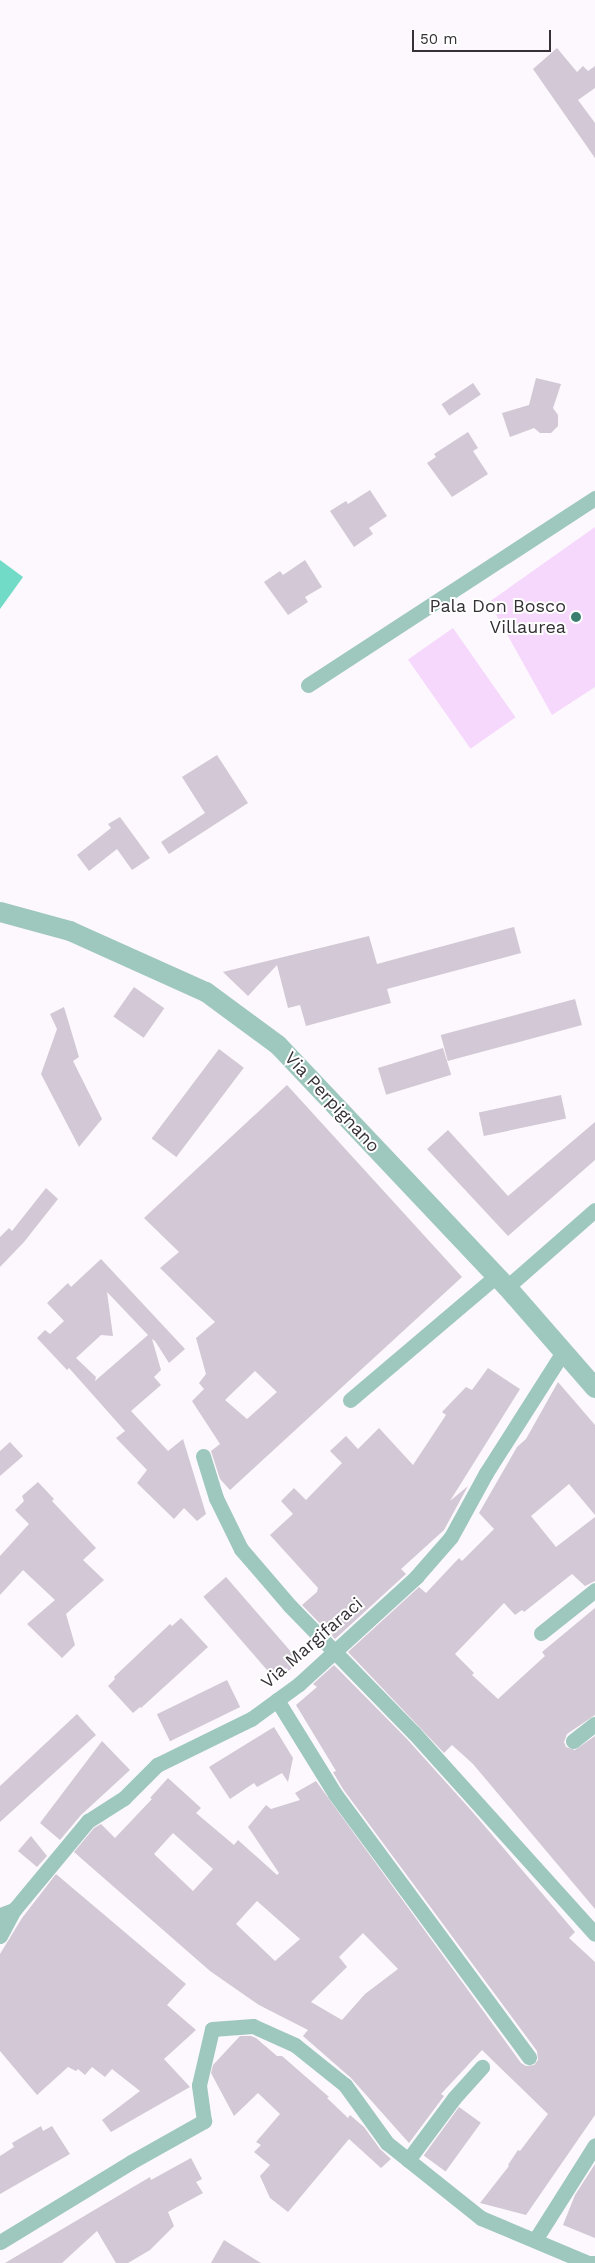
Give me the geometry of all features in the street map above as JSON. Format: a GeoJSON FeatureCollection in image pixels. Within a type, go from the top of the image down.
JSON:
{"type":"FeatureCollection","features":[{"type":"Feature","properties":{"kind":"street"},"geometry":{"type":"LineString","coordinates":[[308,684],[595,498]]}},
{"type":"Feature","properties":{"kind":"street","name":"Via Perpignano"},"geometry":{"type":"LineString","coordinates":[[0,912],[70,931],[206,992],[278,1045],[502,1282],[595,1388]]}},
{"type":"Feature","properties":{"kind":"street"},"geometry":{"type":"LineString","coordinates":[[350,1400],[595,1210]]}},
{"type":"Feature","properties":{"kind":"street","name":"Via Margifaraci"},"geometry":{"type":"LineString","coordinates":[[0,1936],[7,1912],[88,1821],[124,1798],[157,1765],[251,1719],[299,1684],[416,1577],[450,1537],[486,1472],[563,1352]]}},
{"type":"Feature","properties":{"kind":"street"},"geometry":{"type":"LineString","coordinates":[[203,1456],[216,1498],[241,1549],[334,1652],[414,1733],[595,1934]]}},
{"type":"Feature","properties":{"kind":"street"},"geometry":{"type":"LineString","coordinates":[[541,1633],[595,1590]]}},
{"type":"Feature","properties":{"kind":"street"},"geometry":{"type":"LineString","coordinates":[[277,1700],[335,1794],[529,2057]]}},
{"type":"Feature","properties":{"kind":"street"},"geometry":{"type":"LineString","coordinates":[[573,1741],[595,1724]]}},
{"type":"Feature","properties":{"kind":"street"},"geometry":{"type":"LineString","coordinates":[[0,2242],[131,2162],[204,2121],[199,2086],[212,2029],[253,2026],[295,2044],[345,2085],[387,2143],[480,2218],[588,2262],[595,2263]]}},
{"type":"Feature","properties":{"kind":"street"},"geometry":{"type":"LineString","coordinates":[[408,2160],[454,2098],[482,2067]]}},
{"type":"Feature","properties":{"kind":"street"},"geometry":{"type":"LineString","coordinates":[[535,2240],[595,2146]]}},
{"type":"Feature","properties":{"kind":"shaded area"},"geometry":{"type":"Polygon","coordinates":[[[595,527],[595,687],[552,715],[489,602],[595,527]]]}},
{"type":"Feature","properties":{"kind":"shaded area"},"geometry":{"type":"Polygon","coordinates":[[[0,560],[23,577],[0,609],[0,560]]]}},
{"type":"Feature","properties":{"kind":"shaded area"},"geometry":{"type":"Polygon","coordinates":[[[453,628],[516,717],[470,749],[408,660],[453,628]]]}},
{"type":"Feature","properties":{"kind":"building"},"geometry":{"type":"Polygon","coordinates":[[[557,48],[577,72],[583,66],[588,71],[595,66],[595,88],[578,100],[595,123],[595,158],[533,69],[557,48]]]}},
{"type":"Feature","properties":{"kind":"building"},"geometry":{"type":"Polygon","coordinates":[[[536,378],[561,384],[553,408],[558,415],[558,426],[551,433],[540,433],[534,428],[510,437],[502,413],[529,405],[536,378]]]}},
{"type":"Feature","properties":{"kind":"building"},"geometry":{"type":"Polygon","coordinates":[[[473,383],[481,395],[449,416],[441,404],[473,383]]]}},
{"type":"Feature","properties":{"kind":"building"},"geometry":{"type":"Polygon","coordinates":[[[468,432],[478,448],[473,451],[488,474],[452,497],[427,463],[436,457],[434,454],[468,432]]]}},
{"type":"Feature","properties":{"kind":"building"},"geometry":{"type":"Polygon","coordinates":[[[370,490],[387,516],[369,528],[373,534],[354,547],[330,511],[346,501],[348,504],[370,490]]]}},
{"type":"Feature","properties":{"kind":"building"},"geometry":{"type":"Polygon","coordinates":[[[305,560],[322,587],[305,597],[308,602],[288,615],[264,582],[280,571],[283,575],[305,560]]]}},
{"type":"Feature","properties":{"kind":"building"},"geometry":{"type":"Polygon","coordinates":[[[217,755],[248,803],[169,854],[161,842],[205,813],[182,777],[217,755]]]}},
{"type":"Feature","properties":{"kind":"building"},"geometry":{"type":"Polygon","coordinates":[[[120,817],[150,858],[132,870],[117,849],[89,871],[77,855],[111,828],[108,824],[120,817]]]}},
{"type":"Feature","properties":{"kind":"building"},"geometry":{"type":"Polygon","coordinates":[[[514,927],[521,953],[387,989],[391,1003],[306,1026],[300,1005],[288,1008],[277,965],[248,996],[223,972],[369,936],[377,964],[514,927]]]}},
{"type":"Feature","properties":{"kind":"building"},"geometry":{"type":"Polygon","coordinates":[[[134,987],[164,1008],[144,1038],[113,1016],[134,987]]]}},
{"type":"Feature","properties":{"kind":"building"},"geometry":{"type":"Polygon","coordinates":[[[575,999],[582,1025],[448,1061],[441,1035],[575,999]]]}},
{"type":"Feature","properties":{"kind":"building"},"geometry":{"type":"Polygon","coordinates":[[[64,1007],[79,1057],[73,1061],[102,1119],[79,1147],[41,1074],[57,1029],[50,1014],[64,1007]]]}},
{"type":"Feature","properties":{"kind":"building"},"geometry":{"type":"Polygon","coordinates":[[[443,1048],[451,1075],[386,1095],[378,1068],[443,1048]]]}},
{"type":"Feature","properties":{"kind":"building"},"geometry":{"type":"Polygon","coordinates":[[[219,1049],[244,1068],[176,1157],[152,1138],[219,1049]]]}},
{"type":"Feature","properties":{"kind":"building"},"geometry":{"type":"Polygon","coordinates":[[[287,1085],[462,1277],[230,1490],[220,1479],[211,1451],[220,1444],[192,1401],[204,1389],[199,1383],[206,1374],[196,1338],[215,1322],[160,1268],[179,1252],[144,1218],[287,1085]],[[255,1371],[225,1400],[247,1419],[277,1392],[255,1371]]]}},
{"type":"Feature","properties":{"kind":"building"},"geometry":{"type":"Polygon","coordinates":[[[561,1095],[566,1118],[484,1136],[479,1112],[561,1095]]]}},
{"type":"Feature","properties":{"kind":"building"},"geometry":{"type":"Polygon","coordinates":[[[595,1122],[595,1160],[508,1236],[427,1149],[448,1130],[508,1196],[595,1122]]]}},
{"type":"Feature","properties":{"kind":"building"},"geometry":{"type":"Polygon","coordinates":[[[46,1188],[58,1199],[24,1242],[0,1267],[0,1237],[9,1228],[12,1231],[46,1188]]]}},
{"type":"Feature","properties":{"kind":"building"},"geometry":{"type":"Polygon","coordinates":[[[101,1259],[185,1349],[169,1363],[152,1339],[161,1370],[154,1377],[161,1385],[131,1411],[168,1451],[183,1439],[206,1514],[197,1521],[184,1508],[174,1519],[137,1483],[147,1470],[116,1438],[125,1431],[69,1368],[67,1370],[37,1338],[45,1330],[50,1334],[64,1321],[47,1303],[68,1283],[71,1287],[101,1259]],[[107,1292],[113,1336],[101,1335],[76,1358],[96,1377],[95,1381],[148,1335],[107,1292]]]}},
{"type":"Feature","properties":{"kind":"building"},"geometry":{"type":"Polygon","coordinates":[[[488,1368],[520,1389],[450,1501],[468,1486],[444,1530],[401,1569],[406,1574],[335,1639],[302,1605],[317,1592],[318,1588],[270,1535],[293,1514],[281,1501],[294,1488],[306,1500],[342,1463],[330,1451],[346,1436],[358,1449],[379,1428],[413,1465],[446,1415],[442,1412],[466,1387],[472,1390],[488,1368]]]}},
{"type":"Feature","properties":{"kind":"building"},"geometry":{"type":"Polygon","coordinates":[[[558,1382],[595,1425],[595,1515],[569,1484],[531,1516],[556,1547],[595,1517],[595,1581],[585,1586],[572,1574],[524,1612],[522,1610],[515,1615],[504,1603],[455,1654],[474,1673],[472,1675],[498,1699],[545,1656],[542,1652],[595,1608],[595,1715],[567,1734],[564,1742],[566,1747],[575,1750],[595,1736],[595,1909],[473,1764],[452,1745],[444,1753],[348,1652],[419,1587],[426,1593],[459,1558],[462,1561],[494,1529],[479,1513],[517,1447],[526,1439],[558,1382]]]}},
{"type":"Feature","properties":{"kind":"building"},"geometry":{"type":"Polygon","coordinates":[[[10,1442],[23,1456],[0,1476],[0,1451],[10,1442]]]}},
{"type":"Feature","properties":{"kind":"building"},"geometry":{"type":"Polygon","coordinates":[[[38,1482],[54,1499],[52,1501],[96,1548],[83,1560],[104,1580],[66,1614],[75,1645],[62,1658],[27,1624],[55,1600],[23,1570],[0,1595],[0,1556],[29,1524],[15,1510],[24,1501],[22,1496],[38,1482]]]}},
{"type":"Feature","properties":{"kind":"building"},"geometry":{"type":"Polygon","coordinates":[[[226,1577],[299,1662],[277,1681],[203,1597],[226,1577]]]}},
{"type":"Feature","properties":{"kind":"building"},"geometry":{"type":"Polygon","coordinates":[[[181,1618],[208,1647],[141,1708],[133,1713],[108,1686],[115,1679],[114,1677],[170,1624],[172,1626],[181,1618]]]}},
{"type":"Feature","properties":{"kind":"building"},"geometry":{"type":"Polygon","coordinates":[[[334,1665],[407,1739],[470,1809],[575,1932],[569,1938],[595,1962],[595,2115],[526,2215],[480,2203],[509,2166],[518,2150],[520,2151],[548,2114],[482,2050],[441,2094],[444,2096],[409,2143],[351,2078],[303,2036],[308,2030],[259,2005],[210,1971],[74,1852],[94,1828],[101,1824],[115,1838],[152,1799],[150,1798],[168,1778],[201,1808],[196,1813],[234,1845],[238,1840],[277,1875],[279,1873],[248,1827],[266,1805],[271,1809],[300,1800],[295,1793],[316,1781],[521,2063],[526,2066],[534,2065],[538,2060],[537,2051],[343,1789],[333,1772],[336,1771],[296,1705],[317,1687],[313,1684],[334,1665]],[[173,1833],[154,1854],[193,1891],[213,1869],[173,1833]],[[257,1901],[236,1924],[275,1961],[300,1939],[257,1901]],[[363,1933],[339,1957],[347,1967],[311,2002],[342,2020],[365,1994],[398,1969],[363,1933]]]}},
{"type":"Feature","properties":{"kind":"building"},"geometry":{"type":"Polygon","coordinates":[[[227,1680],[240,1707],[170,1741],[157,1714],[227,1680]]]}},
{"type":"Feature","properties":{"kind":"building"},"geometry":{"type":"Polygon","coordinates":[[[77,1714],[96,1735],[0,1822],[0,1786],[77,1714]]]}},
{"type":"Feature","properties":{"kind":"building"},"geometry":{"type":"Polygon","coordinates":[[[274,1727],[293,1758],[288,1782],[282,1773],[257,1787],[254,1783],[230,1799],[209,1767],[274,1727]]]}},
{"type":"Feature","properties":{"kind":"building"},"geometry":{"type":"Polygon","coordinates":[[[102,1741],[130,1770],[81,1815],[60,1840],[40,1823],[102,1741]]]}},
{"type":"Feature","properties":{"kind":"building"},"geometry":{"type":"Polygon","coordinates":[[[31,1836],[47,1856],[37,1867],[18,1851],[31,1836]]]}},
{"type":"Feature","properties":{"kind":"building"},"geometry":{"type":"Polygon","coordinates":[[[56,1874],[186,1984],[167,2005],[196,2030],[164,2059],[190,2087],[111,2132],[102,2120],[140,2091],[112,2069],[105,2077],[92,2067],[85,2075],[78,2069],[76,2071],[68,2067],[37,2095],[0,2051],[0,1954],[22,1918],[56,1874]]]}},
{"type":"Feature","properties":{"kind":"building"},"geometry":{"type":"Polygon","coordinates":[[[240,2036],[256,2038],[277,2056],[282,2056],[329,2097],[327,2098],[348,2118],[350,2115],[364,2127],[380,2149],[391,2159],[381,2168],[349,2139],[288,2212],[270,2198],[260,2176],[270,2165],[254,2152],[261,2145],[256,2142],[280,2114],[258,2093],[234,2116],[211,2073],[213,2065],[240,2036]]]}},
{"type":"Feature","properties":{"kind":"building"},"geometry":{"type":"Polygon","coordinates":[[[459,2107],[481,2123],[446,2171],[424,2156],[459,2107]]]}},
{"type":"Feature","properties":{"kind":"building"},"geometry":{"type":"Polygon","coordinates":[[[41,2126],[43,2131],[52,2126],[70,2154],[0,2194],[0,2156],[14,2147],[12,2143],[41,2126]]]}},
{"type":"Feature","properties":{"kind":"building"},"geometry":{"type":"Polygon","coordinates":[[[191,2158],[202,2179],[196,2182],[203,2193],[168,2212],[174,2226],[150,2250],[128,2263],[116,2263],[97,2231],[62,2263],[5,2263],[150,2177],[151,2180],[191,2158]]]}},
{"type":"Feature","properties":{"kind":"building"},"geometry":{"type":"Polygon","coordinates":[[[595,2164],[595,2238],[563,2225],[575,2195],[595,2164]]]}},
{"type":"Feature","properties":{"kind":"building"},"geometry":{"type":"Polygon","coordinates":[[[224,2240],[261,2263],[211,2263],[224,2240]]]}},
{"type":"Feature","properties":{"kind":"place","name":"Pala Don Bosco Villaurea"},"geometry":{"type":"Point","coordinates":[576,617]}}]}
